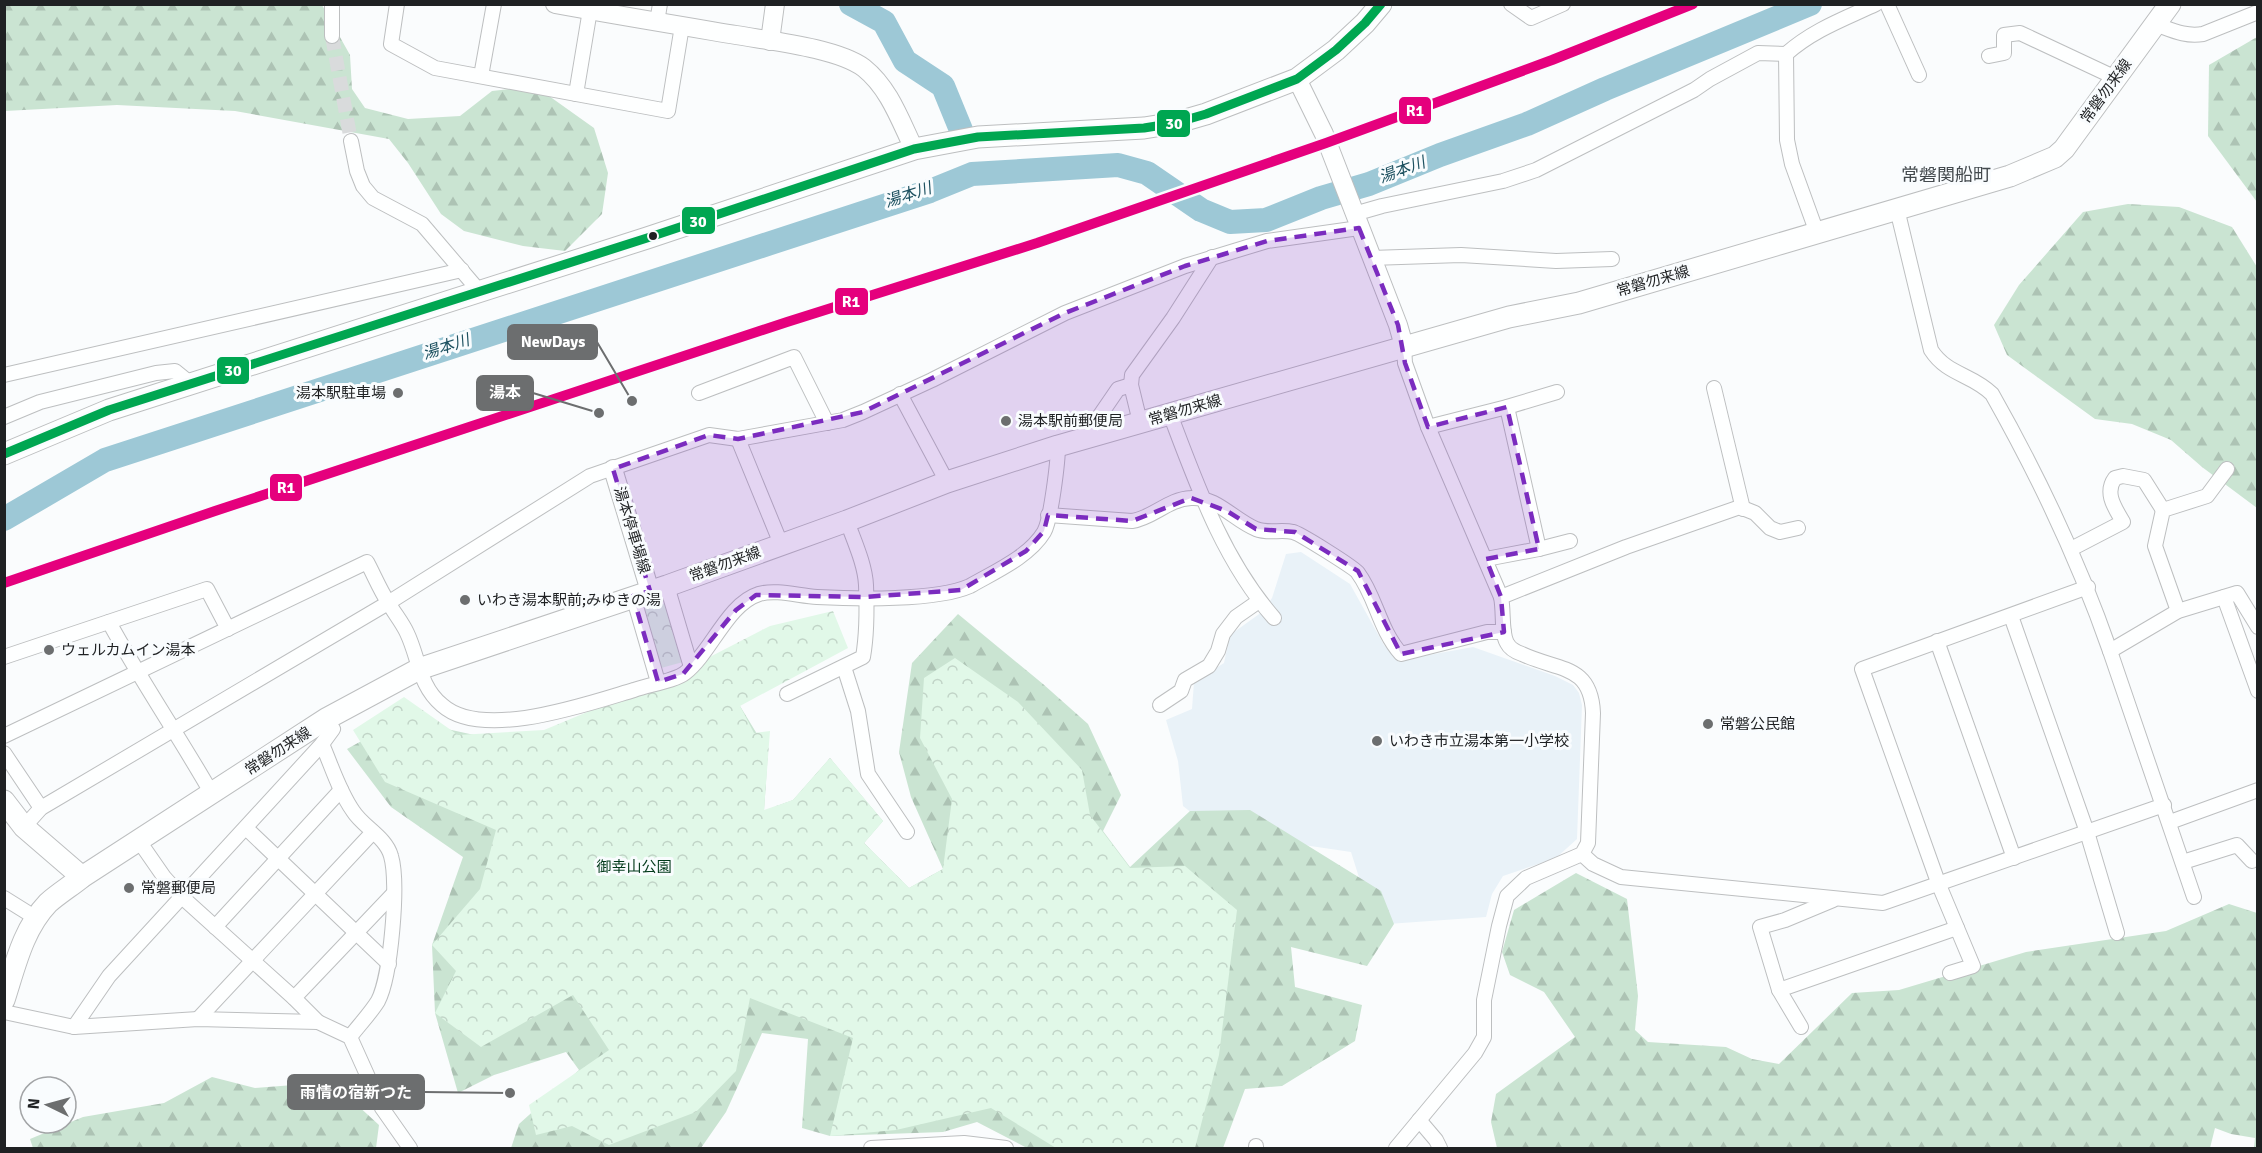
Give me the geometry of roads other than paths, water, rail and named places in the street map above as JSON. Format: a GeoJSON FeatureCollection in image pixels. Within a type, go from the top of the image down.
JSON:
{"type":"FeatureCollection","features":[{"type":"Feature","properties":{"kind":"main road"},"geometry":{"type":"LineString","coordinates":[[4,454],[109,410],[480,292],[914,149],[978,137],[1144,128],[1175,123],[1206,114],[1297,79],[1336,50],[1365,23],[1381,4]]}},
{"type":"Feature","properties":{"kind":"main road","name":"常磐勿来線"},"geometry":{"type":"LineString","coordinates":[[4,1000],[23,942],[36,918],[49,903],[82,877],[326,719],[419,669],[650,591],[847,521],[947,482],[1058,446],[1509,317],[1579,303],[2010,176],[2055,157],[2064,148],[2170,4]]}},
{"type":"Feature","properties":{"kind":"main road"},"geometry":{"type":"LineString","coordinates":[[4,801],[24,827],[82,877]]}},
{"type":"Feature","properties":{"kind":"street"},"geometry":{"type":"LineString","coordinates":[[332,4],[332,36]]}},
{"type":"Feature","properties":{"kind":"street"},"geometry":{"type":"LineString","coordinates":[[397,4],[391,44],[435,68],[668,111],[682,26]]}},
{"type":"Feature","properties":{"kind":"street"},"geometry":{"type":"LineString","coordinates":[[481,76],[494,4]]}},
{"type":"Feature","properties":{"kind":"street"},"geometry":{"type":"LineString","coordinates":[[555,4],[590,10],[615,9],[658,13],[682,26],[819,51],[861,66],[877,79],[887,94],[914,149]]}},
{"type":"Feature","properties":{"kind":"street"},"geometry":{"type":"LineString","coordinates":[[770,41],[775,4]]}},
{"type":"Feature","properties":{"kind":"street"},"geometry":{"type":"LineString","coordinates":[[1511,4],[1531,18],[1563,4]]}},
{"type":"Feature","properties":{"kind":"street"},"geometry":{"type":"LineString","coordinates":[[24,827],[41,808],[388,603],[590,476],[709,435],[738,439],[827,423],[863,412],[1065,313],[1212,256],[1355,217],[1382,206],[1503,181],[1536,170],[1694,90],[1758,53],[1786,54],[1802,39],[1816,31],[1876,4]]}},
{"type":"Feature","properties":{"kind":"street"},"geometry":{"type":"LineString","coordinates":[[1887,4],[1919,75]]}},
{"type":"Feature","properties":{"kind":"street"},"geometry":{"type":"LineString","coordinates":[[576,94],[590,10]]}},
{"type":"Feature","properties":{"kind":"street"},"geometry":{"type":"LineString","coordinates":[[2155,24],[2184,35],[2194,36],[2258,12]]}},
{"type":"Feature","properties":{"kind":"street"},"geometry":{"type":"LineString","coordinates":[[1989,56],[2004,53],[2004,35],[2020,33],[2116,78]]}},
{"type":"Feature","properties":{"kind":"street"},"geometry":{"type":"LineString","coordinates":[[1786,54],[1787,140],[1792,164],[1817,233]]}},
{"type":"Feature","properties":{"kind":"street"},"geometry":{"type":"LineString","coordinates":[[1297,79],[1316,116],[1398,325],[1404,346],[1405,363],[1428,427],[1501,597],[1507,643],[1512,649],[1580,676],[1587,685],[1592,699],[1588,843],[1581,854],[1526,878],[1507,896],[1498,926],[1484,1000],[1484,1037],[1475,1053],[1396,1149]]}},
{"type":"Feature","properties":{"kind":"street"},"geometry":{"type":"LineString","coordinates":[[351,141],[357,171],[363,186],[373,198],[422,224],[480,292]]}},
{"type":"Feature","properties":{"kind":"street"},"geometry":{"type":"LineString","coordinates":[[1897,209],[1931,350],[1938,361],[1950,370],[1983,385],[1992,394],[2028,458],[2088,588],[2194,897]]}},
{"type":"Feature","properties":{"kind":"street"},"geometry":{"type":"LineString","coordinates":[[1371,258],[1461,255],[1556,261],[1612,259]]}},
{"type":"Feature","properties":{"kind":"street"},"geometry":{"type":"LineString","coordinates":[[1140,422],[1131,385],[1132,375],[1173,318],[1212,256]]}},
{"type":"Feature","properties":{"kind":"street"},"geometry":{"type":"LineString","coordinates":[[4,375],[462,270]]}},
{"type":"Feature","properties":{"kind":"street"},"geometry":{"type":"LineString","coordinates":[[699,393],[794,357],[827,423]]}},
{"type":"Feature","properties":{"kind":"street"},"geometry":{"type":"LineString","coordinates":[[4,417],[40,402],[156,373],[175,371],[191,384]]}},
{"type":"Feature","properties":{"kind":"street"},"geometry":{"type":"LineString","coordinates":[[1096,436],[1094,424],[1118,389],[1131,385]]}},
{"type":"Feature","properties":{"kind":"street"},"geometry":{"type":"LineString","coordinates":[[1714,388],[1743,508]]}},
{"type":"Feature","properties":{"kind":"street"},"geometry":{"type":"LineString","coordinates":[[1428,427],[1557,392]]}},
{"type":"Feature","properties":{"kind":"street"},"geometry":{"type":"LineString","coordinates":[[900,394],[947,482]]}},
{"type":"Feature","properties":{"kind":"street"},"geometry":{"type":"LineString","coordinates":[[1507,407],[1539,549]]}},
{"type":"Feature","properties":{"kind":"street"},"geometry":{"type":"LineString","coordinates":[[1170,414],[1202,499],[1217,530],[1259,601],[1274,618]]}},
{"type":"Feature","properties":{"kind":"street"},"geometry":{"type":"LineString","coordinates":[[738,439],[781,544]]}},
{"type":"Feature","properties":{"kind":"street"},"geometry":{"type":"LineString","coordinates":[[4,736],[367,562],[414,647],[423,681],[432,695],[447,709],[464,717],[498,719],[544,715],[566,710],[684,674],[736,610],[756,595],[766,592],[817,597],[931,595],[970,586],[1026,551],[1044,531],[1058,462],[1058,446]]}},
{"type":"Feature","properties":{"kind":"street","name":"湯本停車場線"},"geometry":{"type":"LineString","coordinates":[[613,469],[650,591]]}},
{"type":"Feature","properties":{"kind":"street"},"geometry":{"type":"LineString","coordinates":[[2163,510],[2208,496],[2227,469]]}},
{"type":"Feature","properties":{"kind":"street"},"geometry":{"type":"LineString","coordinates":[[2071,549],[2123,522],[2109,495],[2110,484],[2115,478],[2123,476],[2144,480],[2163,510],[2155,546],[2178,612]]}},
{"type":"Feature","properties":{"kind":"street"},"geometry":{"type":"LineString","coordinates":[[1048,514],[1132,521],[1140,520],[1170,502],[1191,498],[1202,499],[1256,529],[1295,532],[1358,571],[1391,643],[1401,654],[1487,632],[1504,632]]}},
{"type":"Feature","properties":{"kind":"street"},"geometry":{"type":"LineString","coordinates":[[1501,597],[1626,547],[1740,507],[1755,513],[1770,528],[1780,532],[1798,528]]}},
{"type":"Feature","properties":{"kind":"street"},"geometry":{"type":"LineString","coordinates":[[787,694],[863,657],[867,634],[866,586],[847,521]]}},
{"type":"Feature","properties":{"kind":"street"},"geometry":{"type":"LineString","coordinates":[[1486,559],[1570,541]]}},
{"type":"Feature","properties":{"kind":"street"},"geometry":{"type":"LineString","coordinates":[[1950,973],[1973,966],[1939,885],[1862,669],[2088,588]]}},
{"type":"Feature","properties":{"kind":"street"},"geometry":{"type":"LineString","coordinates":[[4,657],[207,589],[228,629]]}},
{"type":"Feature","properties":{"kind":"street"},"geometry":{"type":"LineString","coordinates":[[650,591],[691,667]]}},
{"type":"Feature","properties":{"kind":"street"},"geometry":{"type":"LineString","coordinates":[[650,591],[658,682]]}},
{"type":"Feature","properties":{"kind":"street"},"geometry":{"type":"LineString","coordinates":[[2110,651],[2178,612],[2237,592],[2258,627]]}},
{"type":"Feature","properties":{"kind":"street"},"geometry":{"type":"LineString","coordinates":[[2224,597],[2258,691]]}},
{"type":"Feature","properties":{"kind":"street"},"geometry":{"type":"LineString","coordinates":[[1160,705],[1181,690],[1185,680],[1209,666],[1218,651],[1223,634],[1236,617],[1259,601]]}},
{"type":"Feature","properties":{"kind":"street"},"geometry":{"type":"LineString","coordinates":[[2011,616],[2087,832],[2117,933]]}},
{"type":"Feature","properties":{"kind":"street"},"geometry":{"type":"LineString","coordinates":[[109,622],[137,674],[175,730],[212,794]]}},
{"type":"Feature","properties":{"kind":"street"},"geometry":{"type":"LineString","coordinates":[[1937,641],[2014,858]]}},
{"type":"Feature","properties":{"kind":"street"},"geometry":{"type":"LineString","coordinates":[[844,667],[858,711],[868,774],[907,832]]}},
{"type":"Feature","properties":{"kind":"street"},"geometry":{"type":"LineString","coordinates":[[74,1027],[109,976],[322,744],[333,729],[326,719]]}},
{"type":"Feature","properties":{"kind":"street"},"geometry":{"type":"LineString","coordinates":[[322,744],[341,790],[354,813],[384,843],[391,855],[394,892],[389,964],[377,1002],[350,1037]]}},
{"type":"Feature","properties":{"kind":"street"},"geometry":{"type":"LineString","coordinates":[[4,753],[41,808]]}},
{"type":"Feature","properties":{"kind":"street"},"geometry":{"type":"LineString","coordinates":[[215,927],[341,790]]}},
{"type":"Feature","properties":{"kind":"street"},"geometry":{"type":"LineString","coordinates":[[2170,822],[2258,790]]}},
{"type":"Feature","properties":{"kind":"street"},"geometry":{"type":"LineString","coordinates":[[1581,854],[1593,864],[1621,877],[1883,903],[2164,805]]}},
{"type":"Feature","properties":{"kind":"street"},"geometry":{"type":"LineString","coordinates":[[246,828],[389,964]]}},
{"type":"Feature","properties":{"kind":"street"},"geometry":{"type":"LineString","coordinates":[[198,1018],[373,832]]}},
{"type":"Feature","properties":{"kind":"street"},"geometry":{"type":"LineString","coordinates":[[138,841],[182,897],[318,1022],[350,1037],[382,1108],[410,1149]]}},
{"type":"Feature","properties":{"kind":"street"},"geometry":{"type":"LineString","coordinates":[[2183,862],[2237,845],[2252,861]]}},
{"type":"Feature","properties":{"kind":"street"},"geometry":{"type":"LineString","coordinates":[[294,998],[394,892]]}},
{"type":"Feature","properties":{"kind":"street"},"geometry":{"type":"LineString","coordinates":[[4,898],[36,918]]}},
{"type":"Feature","properties":{"kind":"street"},"geometry":{"type":"LineString","coordinates":[[1801,1027],[1779,990],[1760,927],[1785,920],[1835,899]]}},
{"type":"Feature","properties":{"kind":"street"},"geometry":{"type":"LineString","coordinates":[[1779,990],[1957,928]]}},
{"type":"Feature","properties":{"kind":"street"},"geometry":{"type":"LineString","coordinates":[[4,1012],[74,1027],[198,1018],[318,1022]]}},
{"type":"Feature","properties":{"kind":"street"},"geometry":{"type":"LineString","coordinates":[[1419,1120],[1436,1140],[1440,1149]]}},
{"type":"Feature","properties":{"kind":"street"},"geometry":{"type":"LineString","coordinates":[[872,1148],[964,1146],[1006,1149]]}},
{"type":"Feature","properties":{"kind":"waterway"},"geometry":{"type":"LineString","coordinates":[[851,4],[884,22],[905,61],[943,86],[961,130]]}},
{"type":"Feature","properties":{"kind":"waterway","name":"湯本川"},"geometry":{"type":"LineString","coordinates":[[4,519],[105,460],[930,191],[972,174],[1118,165],[1147,173],[1201,210],[1230,222],[1266,220],[1527,124],[1810,4]]}},
{"type":"Feature","properties":{"kind":"tunnel"},"geometry":{"type":"LineString","coordinates":[[332,36],[351,141]]}},
{"type":"Feature","properties":{"kind":"place","name":"湯本駅駐車場"},"geometry":{"type":"Point","coordinates":[398,393]}},
{"type":"Feature","properties":{"kind":"place","name":"NewDays"},"geometry":{"type":"Point","coordinates":[632,401]}},
{"type":"Feature","properties":{"kind":"place","name":"湯本"},"geometry":{"type":"Point","coordinates":[599,413]}},
{"type":"Feature","properties":{"kind":"place","name":"湯本駅前郵便局"},"geometry":{"type":"Point","coordinates":[1006,421]}},
{"type":"Feature","properties":{"kind":"place","name":"いわき湯本駅前;みゆきの湯"},"geometry":{"type":"Point","coordinates":[465,600]}},
{"type":"Feature","properties":{"kind":"place","name":"ウェルカムイン湯本"},"geometry":{"type":"Point","coordinates":[49,650]}},
{"type":"Feature","properties":{"kind":"place","name":"常磐公民館"},"geometry":{"type":"Point","coordinates":[1708,724]}},
{"type":"Feature","properties":{"kind":"place","name":"いわき市立湯本第一小学校"},"geometry":{"type":"Point","coordinates":[1377,741]}},
{"type":"Feature","properties":{"kind":"place","name":"常磐郵便局"},"geometry":{"type":"Point","coordinates":[129,888]}},
{"type":"Feature","properties":{"kind":"place","name":"雨情の宿新つた"},"geometry":{"type":"Point","coordinates":[510,1093]}},
{"type":"Feature","properties":{"kind":"district","name":"常磐関船町"},"geometry":{"type":"Point","coordinates":[1946,175]}},
{"type":"Feature","properties":{"kind":"park label","name":"御幸山公園"},"geometry":{"type":"Point","coordinates":[634,867]}}]}
